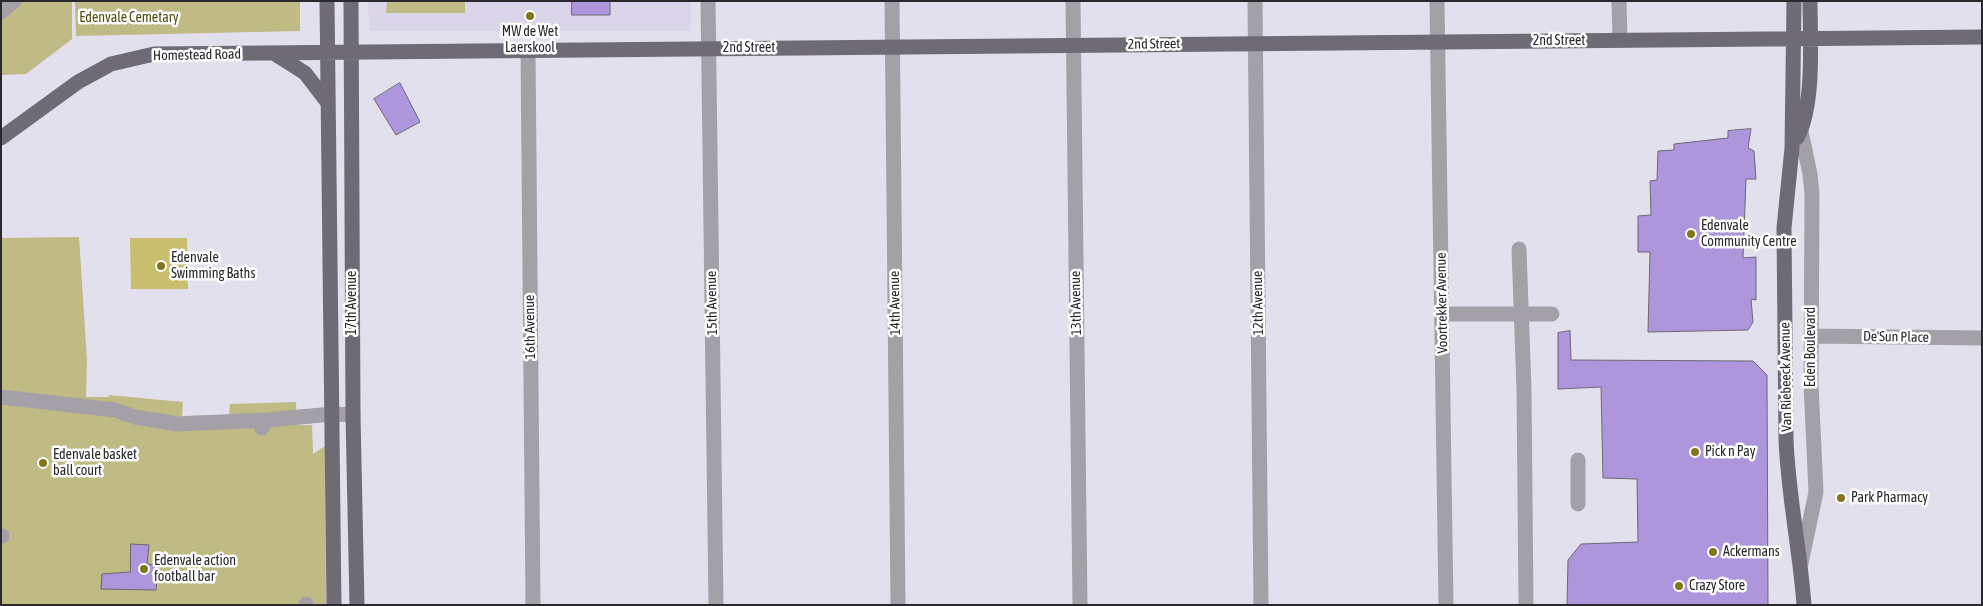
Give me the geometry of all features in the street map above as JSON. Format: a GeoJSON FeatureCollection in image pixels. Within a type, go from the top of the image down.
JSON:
{"type":"FeatureCollection","features":[{"type":"Feature","properties":{"kind":"main road","name":"17th Avenue"},"geometry":{"type":"LineString","coordinates":[[327,1],[334,605]]}},
{"type":"Feature","properties":{"kind":"main road","name":"17th Avenue"},"geometry":{"type":"LineString","coordinates":[[351,1],[353,414],[358,605]]}},
{"type":"Feature","properties":{"kind":"main road","name":"Van Riebeeck Avenue"},"geometry":{"type":"LineString","coordinates":[[1794,1],[1792,148],[1784,228],[1786,439],[1788,480],[1801,563],[1804,605]]}},
{"type":"Feature","properties":{"kind":"main road","name":"Van Riebeeck Avenue"},"geometry":{"type":"LineString","coordinates":[[1792,148],[1801,131],[1808,91],[1810,1]]}},
{"type":"Feature","properties":{"kind":"main road","name":"2nd Street"},"geometry":{"type":"LineString","coordinates":[[327,53],[1982,36]]}},
{"type":"Feature","properties":{"kind":"main road","name":"Homestead Road"},"geometry":{"type":"LineString","coordinates":[[3,134],[78,82],[111,64],[154,54],[327,53]]}},
{"type":"Feature","properties":{"kind":"main road"},"geometry":{"type":"LineString","coordinates":[[275,54],[305,73],[328,104]]}},
{"type":"Feature","properties":{"kind":"street"},"geometry":{"type":"LineString","coordinates":[[1,12],[14,1]]}},
{"type":"Feature","properties":{"kind":"street","name":"15th Avenue"},"geometry":{"type":"LineString","coordinates":[[708,1],[716,605]]}},
{"type":"Feature","properties":{"kind":"street","name":"14th Avenue"},"geometry":{"type":"LineString","coordinates":[[892,1],[898,605]]}},
{"type":"Feature","properties":{"kind":"street","name":"13th Avenue"},"geometry":{"type":"LineString","coordinates":[[1073,1],[1080,605]]}},
{"type":"Feature","properties":{"kind":"street","name":"12th Avenue"},"geometry":{"type":"LineString","coordinates":[[1255,1],[1261,605]]}},
{"type":"Feature","properties":{"kind":"street","name":"Voortrekker Avenue"},"geometry":{"type":"LineString","coordinates":[[1437,1],[1446,605]]}},
{"type":"Feature","properties":{"kind":"street"},"geometry":{"type":"LineString","coordinates":[[1619,1],[1620,40]]}},
{"type":"Feature","properties":{"kind":"street","name":"16th Avenue"},"geometry":{"type":"LineString","coordinates":[[528,50],[533,605]]}},
{"type":"Feature","properties":{"kind":"street","name":"Eden Boulevard"},"geometry":{"type":"LineString","coordinates":[[1801,131],[1812,194],[1811,336],[1816,492],[1801,563]]}},
{"type":"Feature","properties":{"kind":"street"},"geometry":{"type":"LineString","coordinates":[[1519,249],[1522,314],[1526,605]]}},
{"type":"Feature","properties":{"kind":"street"},"geometry":{"type":"LineString","coordinates":[[1443,314],[1552,314]]}},
{"type":"Feature","properties":{"kind":"street","name":"De'Sun Place"},"geometry":{"type":"LineString","coordinates":[[1811,336],[1982,338]]}},
{"type":"Feature","properties":{"kind":"street"},"geometry":{"type":"LineString","coordinates":[[1,397],[115,410],[135,417],[177,424],[265,424],[333,414],[353,414]]}},
{"type":"Feature","properties":{"kind":"street"},"geometry":{"type":"LineString","coordinates":[[1578,460],[1578,504]]}},
{"type":"Feature","properties":{"kind":"shaded area","name":"MW de Wet Laerskool"},"geometry":{"type":"Polygon","coordinates":[[[368,1],[691,1],[691,31],[369,31],[368,1]]]}},
{"type":"Feature","properties":{"kind":"shaded area"},"geometry":{"type":"Polygon","coordinates":[[[130,238],[187,238],[188,289],[131,289],[130,238]]]}},
{"type":"Feature","properties":{"kind":"green space"},"geometry":{"type":"Polygon","coordinates":[[[1,1],[72,1],[72,39],[26,74],[1,75],[1,1]]]}},
{"type":"Feature","properties":{"kind":"green space","name":"Edenvale Cemetary"},"geometry":{"type":"Polygon","coordinates":[[[75,1],[300,1],[300,31],[76,36],[75,1]]]}},
{"type":"Feature","properties":{"kind":"green space"},"geometry":{"type":"Polygon","coordinates":[[[387,1],[465,1],[465,13],[386,13],[387,1]]]}},
{"type":"Feature","properties":{"kind":"green space"},"geometry":{"type":"Polygon","coordinates":[[[79,237],[87,360],[86,397],[109,397],[109,395],[183,402],[182,416],[229,415],[230,404],[296,402],[297,425],[312,425],[313,454],[325,446],[326,605],[1,605],[1,238],[79,237]]]}},
{"type":"Feature","properties":{"kind":"building"},"geometry":{"type":"Polygon","coordinates":[[[572,1],[610,1],[610,15],[572,15],[572,1]]]}},
{"type":"Feature","properties":{"kind":"building"},"geometry":{"type":"Polygon","coordinates":[[[400,83],[420,122],[396,135],[374,99],[400,83]]]}},
{"type":"Feature","properties":{"kind":"building","name":"Edenvale Community Centre"},"geometry":{"type":"Polygon","coordinates":[[[1751,129],[1748,148],[1754,151],[1756,179],[1746,179],[1743,258],[1756,257],[1756,300],[1751,299],[1753,322],[1748,330],[1648,332],[1650,252],[1638,252],[1638,216],[1651,215],[1650,181],[1657,180],[1658,151],[1674,150],[1674,144],[1728,138],[1728,131],[1751,129]]]}},
{"type":"Feature","properties":{"kind":"building"},"geometry":{"type":"Polygon","coordinates":[[[1570,331],[1571,360],[1753,361],[1767,375],[1768,605],[1567,605],[1568,560],[1581,544],[1638,542],[1637,479],[1603,478],[1601,387],[1558,389],[1558,333],[1570,331]]]}},
{"type":"Feature","properties":{"kind":"building","name":"Edenvale action football bar"},"geometry":{"type":"Polygon","coordinates":[[[131,544],[149,545],[147,564],[158,565],[156,590],[101,589],[102,574],[130,572],[131,544]]]}},
{"type":"Feature","properties":{"kind":"place","name":"MW de Wet Laerskool"},"geometry":{"type":"Point","coordinates":[530,16]}},
{"type":"Feature","properties":{"kind":"place","name":"Edenvale Community Centre"},"geometry":{"type":"Point","coordinates":[1691,234]}},
{"type":"Feature","properties":{"kind":"place","name":"Edenvale Swimming Baths"},"geometry":{"type":"Point","coordinates":[161,266]}},
{"type":"Feature","properties":{"kind":"place","name":"Pick n Pay"},"geometry":{"type":"Point","coordinates":[1695,452]}},
{"type":"Feature","properties":{"kind":"place","name":"Edenvale basket ball court"},"geometry":{"type":"Point","coordinates":[43,463]}},
{"type":"Feature","properties":{"kind":"place","name":"Park Pharmacy"},"geometry":{"type":"Point","coordinates":[1841,498]}},
{"type":"Feature","properties":{"kind":"place","name":"Ackermans"},"geometry":{"type":"Point","coordinates":[1713,552]}},
{"type":"Feature","properties":{"kind":"place","name":"Edenvale action football bar"},"geometry":{"type":"Point","coordinates":[144,569]}},
{"type":"Feature","properties":{"kind":"place","name":"Crazy Store"},"geometry":{"type":"Point","coordinates":[1679,586]}}]}
